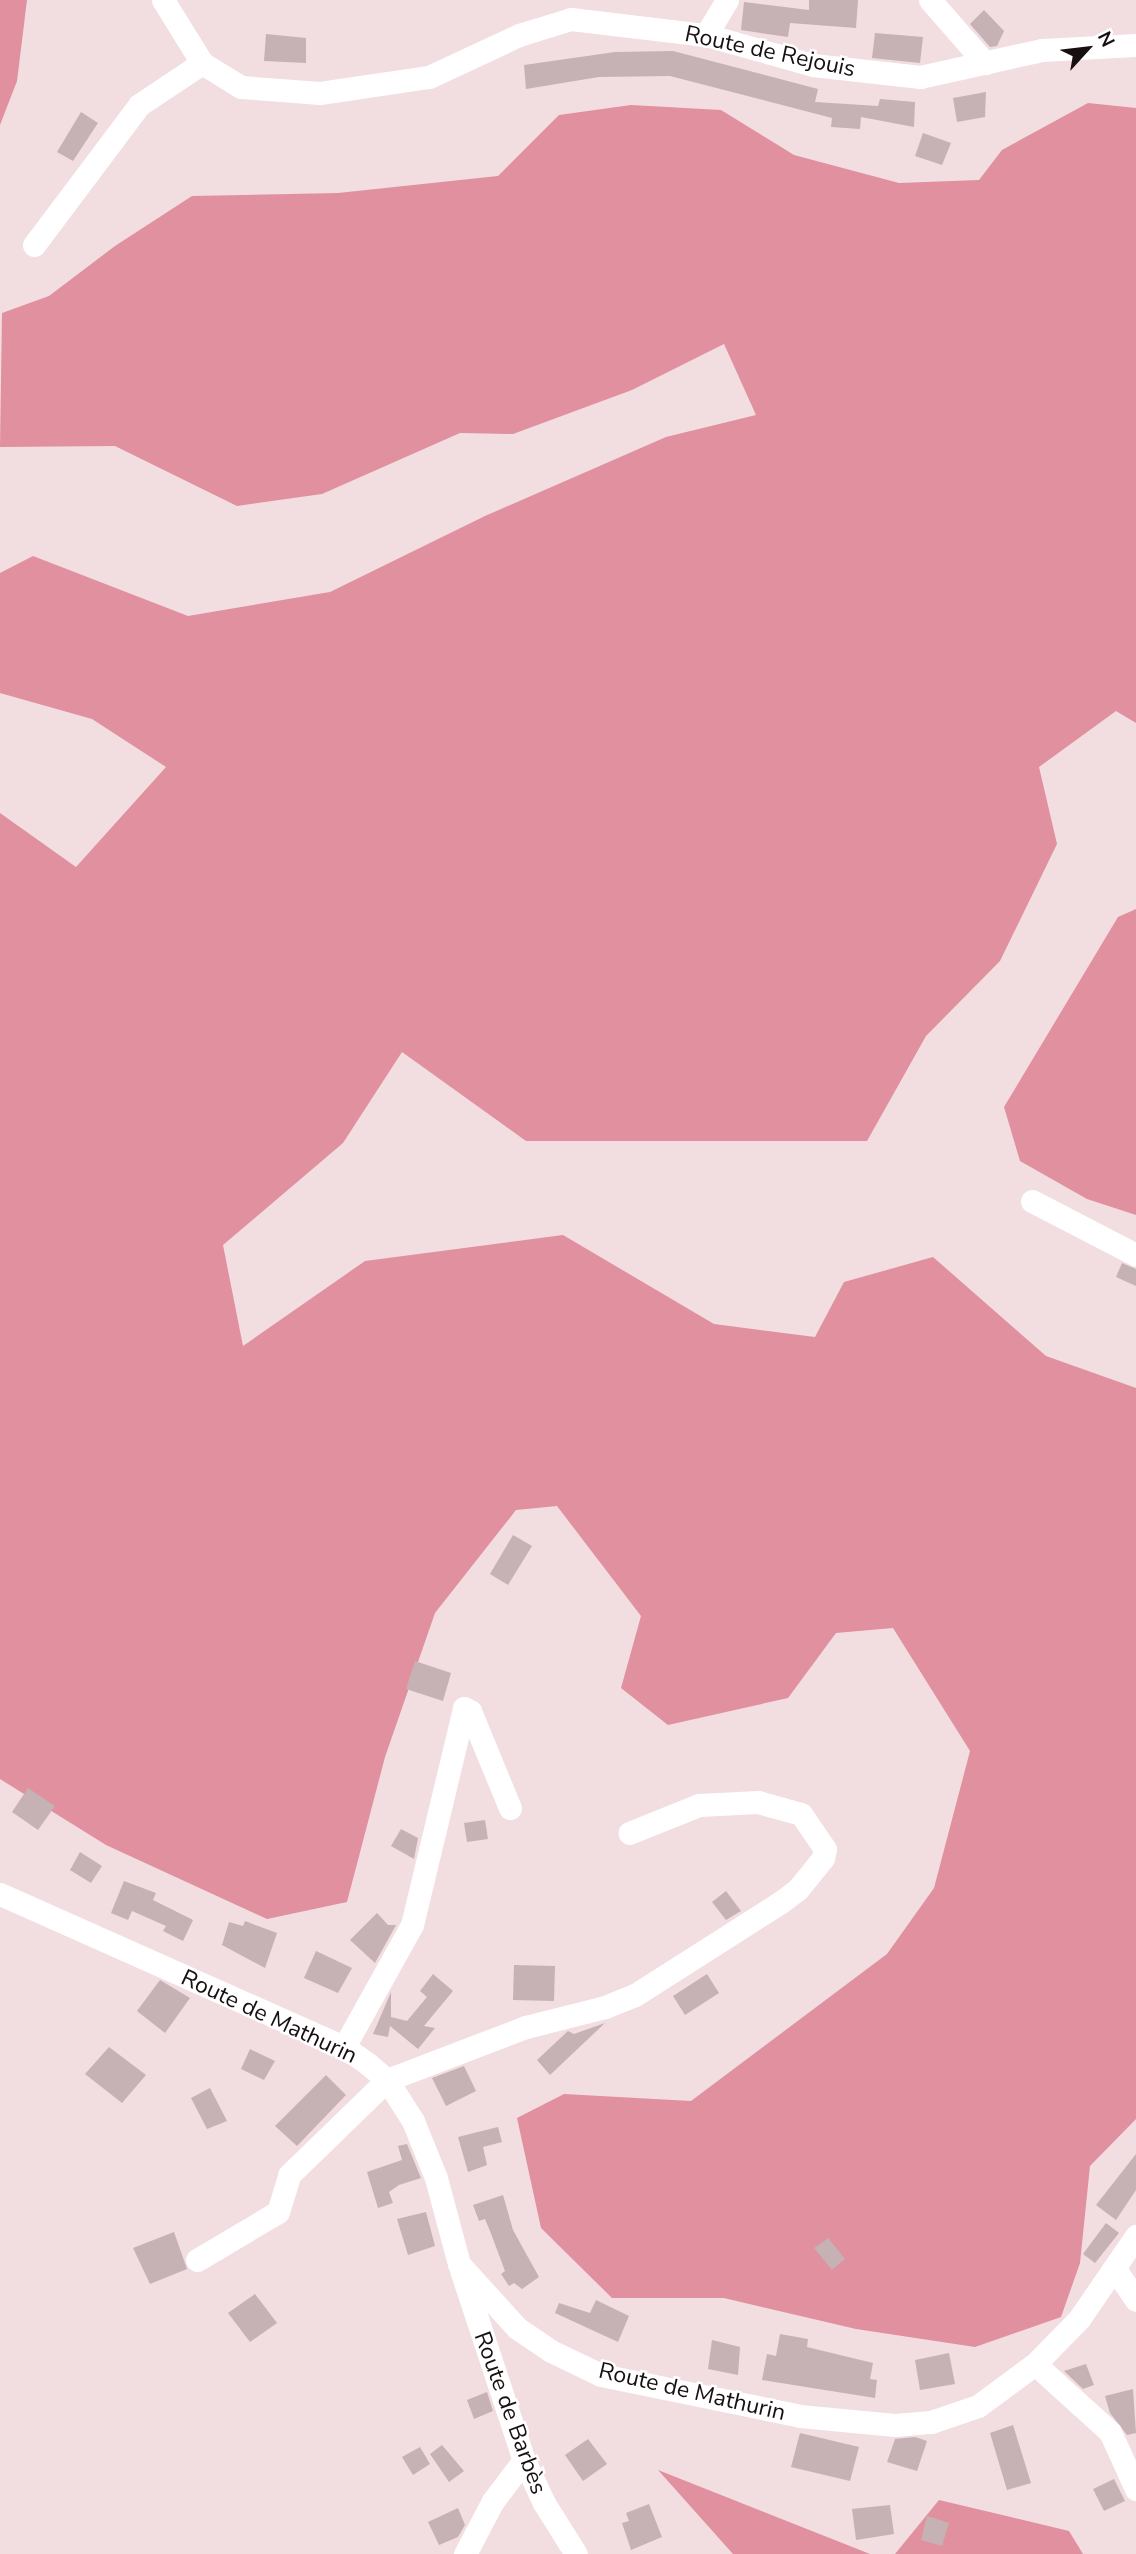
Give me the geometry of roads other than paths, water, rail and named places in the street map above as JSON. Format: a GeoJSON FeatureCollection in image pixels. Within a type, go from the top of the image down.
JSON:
{"type":"FeatureCollection","features":[{"type":"Feature","properties":{"kind":"street","name":"Route de Rejouis"},"geometry":{"type":"LineString","coordinates":[[163,0],[202,63],[241,87],[320,93],[368,89],[429,77],[569,10],[706,35],[813,65],[920,77],[1042,50],[1136,46]]}},
{"type":"Feature","properties":{"kind":"street"},"geometry":{"type":"LineString","coordinates":[[706,35],[727,0]]}},
{"type":"Feature","properties":{"kind":"street"},"geometry":{"type":"LineString","coordinates":[[930,0],[985,62]]}},
{"type":"Feature","properties":{"kind":"street"},"geometry":{"type":"LineString","coordinates":[[34,245],[139,105],[202,63]]}},
{"type":"Feature","properties":{"kind":"street"},"geometry":{"type":"LineString","coordinates":[[1032,1202],[1136,1255]]}},
{"type":"Feature","properties":{"kind":"street"},"geometry":{"type":"LineString","coordinates":[[344,2047],[412,1925],[464,1708],[470,1711],[510,1808]]}},
{"type":"Feature","properties":{"kind":"street"},"geometry":{"type":"LineString","coordinates":[[197,2260],[278,2212],[289,2175],[387,2080],[526,2027],[605,2007],[635,1995],[781,1902],[806,1879],[825,1849],[801,1814],[758,1801],[699,1805],[629,1833]]}},
{"type":"Feature","properties":{"kind":"street","name":"Route de Mathurin"},"geometry":{"type":"LineString","coordinates":[[0,1894],[344,2047],[387,2080],[413,2121],[427,2155],[459,2264],[517,2328],[551,2351],[601,2375],[800,2416],[895,2425],[931,2421],[978,2406],[1035,2364],[1079,2319],[1136,2236]]}},
{"type":"Feature","properties":{"kind":"street","name":"Route de Barbès"},"geometry":{"type":"LineString","coordinates":[[459,2264],[524,2460],[576,2554]]}},
{"type":"Feature","properties":{"kind":"street"},"geometry":{"type":"LineString","coordinates":[[1115,2269],[1136,2300]]}},
{"type":"Feature","properties":{"kind":"street"},"geometry":{"type":"LineString","coordinates":[[1035,2364],[1110,2432],[1136,2489]]}},
{"type":"Feature","properties":{"kind":"street"},"geometry":{"type":"LineString","coordinates":[[465,2554],[493,2501],[524,2460]]}}]}
